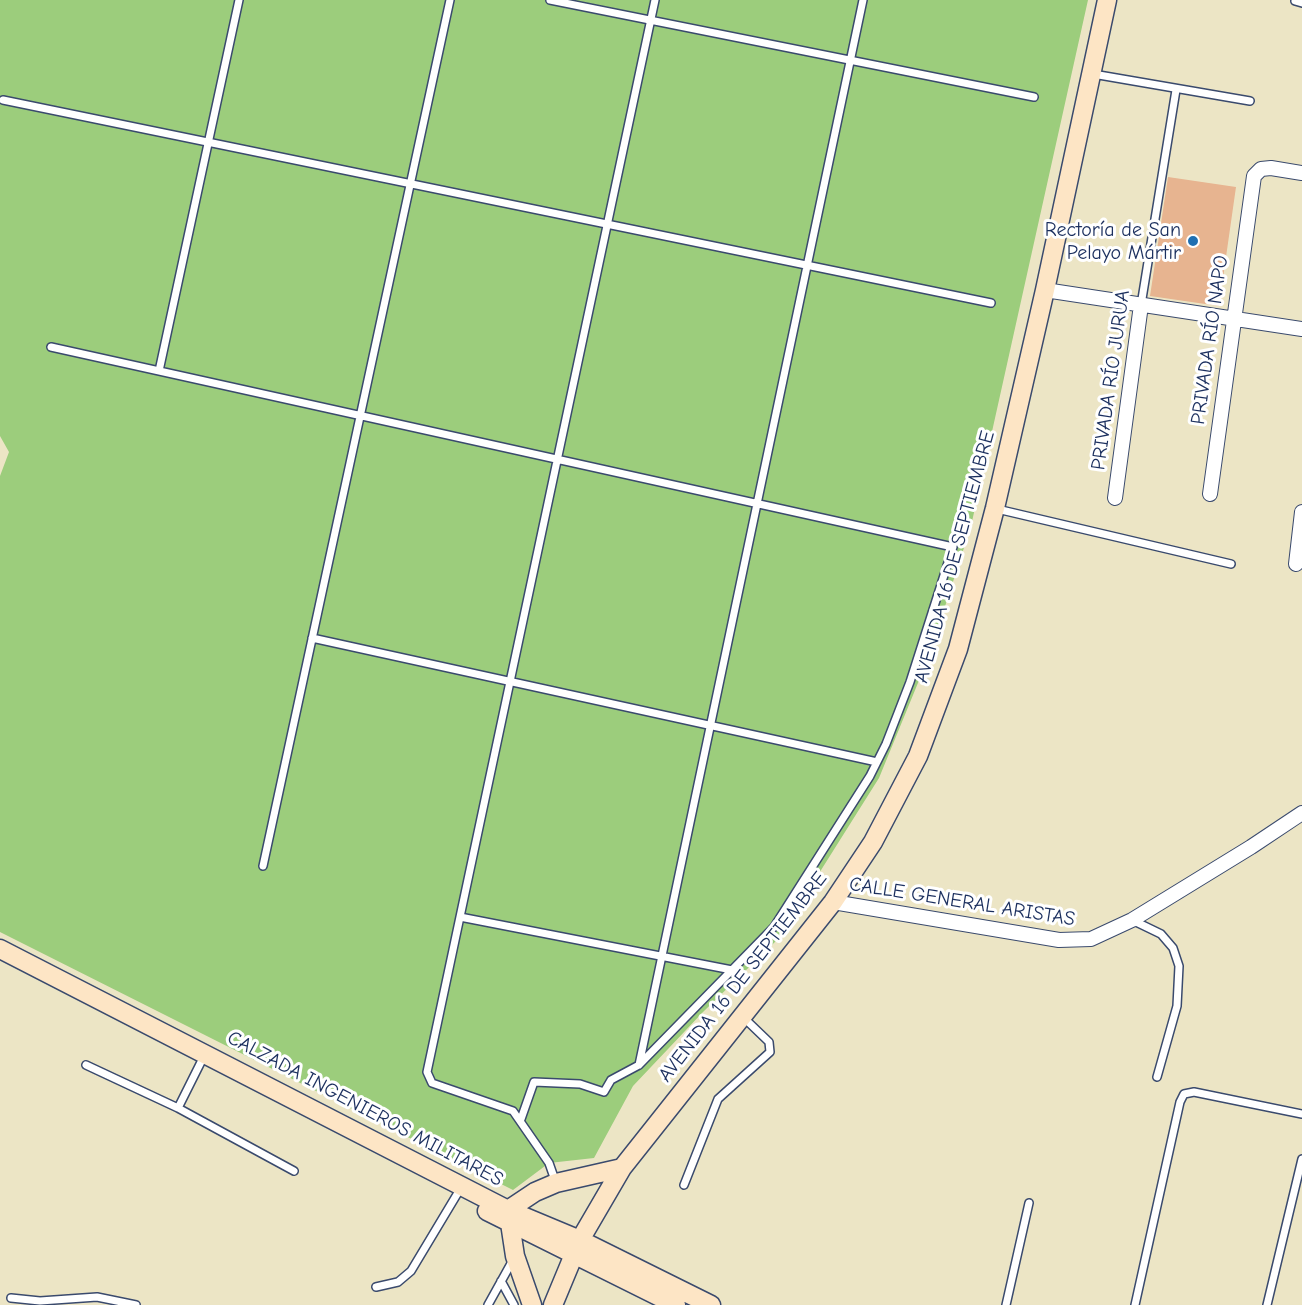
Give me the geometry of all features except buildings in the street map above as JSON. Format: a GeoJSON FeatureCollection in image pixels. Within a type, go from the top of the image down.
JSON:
{"type":"FeatureCollection","features":[{"type":"Feature","properties":{"kind":"main road","name":"AVENIDA 16 DE SEPTIEMBRE"},"geometry":{"type":"LineString","coordinates":[[553,1305],[578,1248],[622,1168],[833,902],[873,842],[918,756],[958,649],[995,508],[1045,290],[1107,0]]}},
{"type":"Feature","properties":{"kind":"main road","name":"CALZADA INGENIEROS MILITARES"},"geometry":{"type":"LineString","coordinates":[[0,948],[509,1217],[711,1305]]}},
{"type":"Feature","properties":{"kind":"main road","name":"CALZADA INGENIEROS MILITARES"},"geometry":{"type":"LineString","coordinates":[[0,960],[203,1057]]}},
{"type":"Feature","properties":{"kind":"main road"},"geometry":{"type":"LineString","coordinates":[[522,1302],[509,1217],[535,1192],[556,1183],[622,1168]]}},
{"type":"Feature","properties":{"kind":"main road","name":"CALZADA INGENIEROS MILITARES"},"geometry":{"type":"LineString","coordinates":[[578,1248],[676,1305]]}},
{"type":"Feature","properties":{"kind":"street","name":"PRIVADA RÍO NAPO"},"geometry":{"type":"LineString","coordinates":[[1210,494],[1232,320],[1254,176],[1261,169],[1271,168],[1302,173]]}},
{"type":"Feature","properties":{"kind":"street"},"geometry":{"type":"LineString","coordinates":[[1045,290],[1302,329]]}},
{"type":"Feature","properties":{"kind":"street","name":"PRIVADA RÍO JURUA"},"geometry":{"type":"LineString","coordinates":[[1115,498],[1141,305]]}},
{"type":"Feature","properties":{"kind":"street"},"geometry":{"type":"LineString","coordinates":[[1296,564],[1302,512]]}},
{"type":"Feature","properties":{"kind":"street","name":"CALLE GENERAL ARISTAS"},"geometry":{"type":"LineString","coordinates":[[833,902],[1066,941],[1091,939],[1132,920],[1302,813]]}},
{"type":"Feature","properties":{"kind":"lane"},"geometry":{"type":"LineString","coordinates":[[159,371],[239,0]]}},
{"type":"Feature","properties":{"kind":"lane"},"geometry":{"type":"LineString","coordinates":[[263,866],[450,0]]}},
{"type":"Feature","properties":{"kind":"lane"},"geometry":{"type":"LineString","coordinates":[[550,0],[1034,97]]}},
{"type":"Feature","properties":{"kind":"lane"},"geometry":{"type":"LineString","coordinates":[[556,1183],[549,1164],[521,1119],[504,1106],[432,1083],[428,1072],[655,0]]}},
{"type":"Feature","properties":{"kind":"lane"},"geometry":{"type":"LineString","coordinates":[[639,1065],[863,0]]}},
{"type":"Feature","properties":{"kind":"lane"},"geometry":{"type":"LineString","coordinates":[[1295,1],[1302,3]]}},
{"type":"Feature","properties":{"kind":"lane"},"geometry":{"type":"LineString","coordinates":[[1091,74],[1250,101]]}},
{"type":"Feature","properties":{"kind":"lane","name":"PRIVADA RÍO JURUA"},"geometry":{"type":"LineString","coordinates":[[1141,305],[1176,90]]}},
{"type":"Feature","properties":{"kind":"lane"},"geometry":{"type":"LineString","coordinates":[[3,100],[990,303]]}},
{"type":"Feature","properties":{"kind":"lane"},"geometry":{"type":"LineString","coordinates":[[51,347],[952,547],[910,682],[877,762],[774,927],[639,1065],[611,1080],[604,1092],[580,1084],[534,1082],[521,1119]]}},
{"type":"Feature","properties":{"kind":"lane"},"geometry":{"type":"LineString","coordinates":[[995,508],[1231,564]]}},
{"type":"Feature","properties":{"kind":"lane"},"geometry":{"type":"LineString","coordinates":[[312,638],[877,762]]}},
{"type":"Feature","properties":{"kind":"lane"},"geometry":{"type":"LineString","coordinates":[[460,917],[732,970]]}},
{"type":"Feature","properties":{"kind":"lane"},"geometry":{"type":"LineString","coordinates":[[1132,920],[1161,934],[1173,948],[1179,966],[1178,1006],[1157,1077]]}},
{"type":"Feature","properties":{"kind":"lane"},"geometry":{"type":"LineString","coordinates":[[684,1185],[718,1099],[770,1052],[769,1042],[742,1016]]}},
{"type":"Feature","properties":{"kind":"lane"},"geometry":{"type":"LineString","coordinates":[[178,1108],[203,1057]]}},
{"type":"Feature","properties":{"kind":"lane"},"geometry":{"type":"LineString","coordinates":[[86,1065],[178,1108],[294,1171]]}},
{"type":"Feature","properties":{"kind":"lane"},"geometry":{"type":"LineString","coordinates":[[1136,1305],[1175,1122],[1184,1094],[1194,1092],[1302,1114]]}},
{"type":"Feature","properties":{"kind":"lane"},"geometry":{"type":"LineString","coordinates":[[1267,1305],[1302,1159]]}},
{"type":"Feature","properties":{"kind":"lane"},"geometry":{"type":"LineString","coordinates":[[376,1287],[398,1282],[411,1271],[460,1190]]}},
{"type":"Feature","properties":{"kind":"lane"},"geometry":{"type":"LineString","coordinates":[[1006,1305],[1029,1203]]}},
{"type":"Feature","properties":{"kind":"lane"},"geometry":{"type":"LineString","coordinates":[[488,1305],[515,1256]]}},
{"type":"Feature","properties":{"kind":"lane"},"geometry":{"type":"LineString","coordinates":[[501,1281],[522,1302]]}},
{"type":"Feature","properties":{"kind":"lane"},"geometry":{"type":"LineString","coordinates":[[11,1298],[40,1301],[97,1297],[136,1305]]}},
{"type":"Feature","properties":{"kind":"green space"},"geometry":{"type":"Polygon","coordinates":[[[0,0],[1088,0],[971,526],[929,656],[879,778],[777,940],[703,1012],[633,1086],[594,1158],[549,1163],[513,1190],[0,932],[0,476],[9,452],[0,436],[0,0]]]}},
{"type":"Feature","properties":{"kind":"place","name":"Rectoría de San Pelayo Mártir"},"geometry":{"type":"Point","coordinates":[1193,241]}}]}
